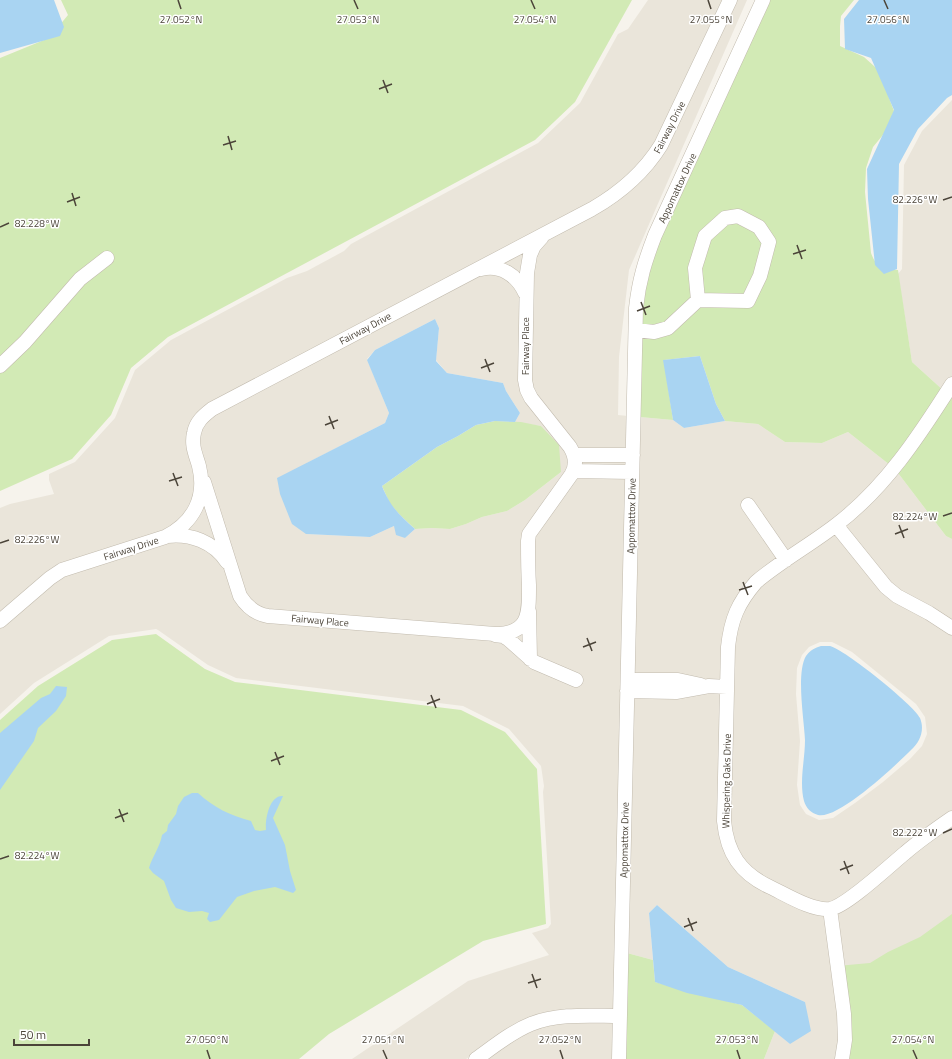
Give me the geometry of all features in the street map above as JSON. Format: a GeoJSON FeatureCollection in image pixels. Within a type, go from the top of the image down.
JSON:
{"type":"FeatureCollection","features":[{"type":"Feature","properties":{"kind":"street","name":"Fairway Drive"},"geometry":{"type":"LineString","coordinates":[[0,621],[50,578],[62,570],[165,537],[176,532],[181,527],[192,514],[201,494],[202,484],[199,466],[194,451],[194,434],[202,417],[212,409],[607,201],[630,184],[648,164],[666,134],[730,0]]}},
{"type":"Feature","properties":{"kind":"street","name":"Appomattox Drive"},"geometry":{"type":"LineString","coordinates":[[619,1059],[632,472],[638,287],[644,263],[655,235],[762,0]]}},
{"type":"Feature","properties":{"kind":"street"},"geometry":{"type":"LineString","coordinates":[[636,330],[654,332],[668,328],[698,300],[748,301],[760,276],[769,242],[759,227],[738,216],[725,218],[705,236],[694,268],[698,300]]}},
{"type":"Feature","properties":{"kind":"street","name":"Fairway Place"},"geometry":{"type":"LineString","coordinates":[[550,231],[539,240],[534,246],[530,255],[525,293],[525,380],[527,390],[531,398],[570,447],[574,455]]}},
{"type":"Feature","properties":{"kind":"street"},"geometry":{"type":"LineString","coordinates":[[0,366],[25,342],[59,305],[80,279],[107,258]]}},
{"type":"Feature","properties":{"kind":"street"},"geometry":{"type":"LineString","coordinates":[[477,270],[493,267],[505,271],[517,280],[525,293]]}},
{"type":"Feature","properties":{"kind":"street","name":"Whispering Oaks Drive"},"geometry":{"type":"LineString","coordinates":[[830,908],[814,906],[759,882],[747,874],[731,852],[725,832],[724,821],[727,687],[730,632],[733,618],[739,604],[756,582],[836,525],[889,475],[913,444],[952,384]]}},
{"type":"Feature","properties":{"kind":"street"},"geometry":{"type":"LineString","coordinates":[[632,472],[574,471],[574,455],[633,455]]}},
{"type":"Feature","properties":{"kind":"street","name":"Fairway Place"},"geometry":{"type":"LineString","coordinates":[[199,466],[240,596],[250,609],[261,615],[495,634],[509,633],[518,628],[526,620],[529,608]]}},
{"type":"Feature","properties":{"kind":"street","name":"Fairway Place"},"geometry":{"type":"LineString","coordinates":[[530,659],[529,534],[574,471]]}},
{"type":"Feature","properties":{"kind":"street"},"geometry":{"type":"LineString","coordinates":[[748,505],[786,560]]}},
{"type":"Feature","properties":{"kind":"street"},"geometry":{"type":"LineString","coordinates":[[836,525],[886,587],[897,596],[924,610],[952,628]]}},
{"type":"Feature","properties":{"kind":"street"},"geometry":{"type":"LineString","coordinates":[[165,537],[176,535],[186,536],[211,546],[223,555],[233,574]]}},
{"type":"Feature","properties":{"kind":"street"},"geometry":{"type":"LineString","coordinates":[[495,634],[508,639],[530,659],[541,666],[576,680]]}},
{"type":"Feature","properties":{"kind":"street"},"geometry":{"type":"LineString","coordinates":[[628,685],[678,680],[709,686],[727,687]]}},
{"type":"Feature","properties":{"kind":"street"},"geometry":{"type":"LineString","coordinates":[[842,1059],[844,1014],[830,908],[846,901],[918,842],[952,818]]}},
{"type":"Feature","properties":{"kind":"street"},"geometry":{"type":"LineString","coordinates":[[476,1059],[521,1029],[548,1019],[564,1016],[620,1016]]}},
{"type":"Feature","properties":{"kind":"shaded area"},"geometry":{"type":"Polygon","coordinates":[[[648,0],[747,0],[629,270],[619,357],[618,415],[628,416],[615,1011],[510,1029],[466,1059],[352,1059],[468,981],[549,955],[532,933],[548,928],[551,924],[543,792],[544,786],[541,766],[509,729],[463,706],[236,678],[208,665],[156,629],[109,636],[34,683],[0,714],[0,508],[10,504],[54,494],[49,480],[49,474],[75,462],[115,418],[135,370],[171,340],[287,278],[307,271],[344,251],[351,244],[538,143],[580,103],[618,34],[628,29],[648,0]],[[435,319],[375,350],[367,359],[389,413],[385,423],[307,463],[306,534],[370,537],[394,526],[405,538],[415,529],[450,529],[482,517],[507,511],[525,500],[561,472],[541,426],[515,422],[520,413],[506,391],[503,383],[447,373],[436,360],[439,328],[435,319]]]}},
{"type":"Feature","properties":{"kind":"shaded area"},"geometry":{"type":"Polygon","coordinates":[[[952,100],[952,396],[944,391],[912,362],[898,274],[902,269],[904,165],[922,131],[952,100]]]}},
{"type":"Feature","properties":{"kind":"shaded area"},"geometry":{"type":"Polygon","coordinates":[[[640,417],[673,420],[684,428],[725,421],[758,424],[785,442],[822,443],[848,432],[895,469],[946,536],[952,539],[952,921],[841,1059],[764,1059],[775,1031],[790,1044],[805,1002],[728,967],[657,905],[649,913],[653,960],[627,953],[640,417]],[[820,642],[809,647],[802,655],[797,668],[796,694],[800,741],[797,785],[800,805],[806,814],[819,820],[833,818],[883,782],[910,759],[922,746],[927,734],[925,717],[916,704],[852,652],[832,642],[820,642]]]}},
{"type":"Feature","properties":{"kind":"shaded area"},"geometry":{"type":"Polygon","coordinates":[[[614,1021],[614,1059],[485,1059],[524,1034],[556,1022],[614,1021]]]}},
{"type":"Feature","properties":{"kind":"green space"},"geometry":{"type":"Polygon","coordinates":[[[61,0],[632,0],[575,102],[535,140],[168,337],[131,368],[111,415],[72,459],[0,491],[0,58],[49,38],[68,15],[61,0]]]}},
{"type":"Feature","properties":{"kind":"green space"},"geometry":{"type":"Polygon","coordinates":[[[769,0],[854,0],[841,16],[840,46],[864,57],[884,75],[889,98],[894,111],[887,130],[873,147],[866,168],[865,192],[871,253],[875,261],[884,268],[898,270],[912,362],[944,391],[952,396],[952,539],[946,536],[895,469],[848,432],[822,443],[785,442],[758,424],[725,421],[716,404],[700,356],[664,360],[673,420],[640,417],[642,308],[644,287],[661,237],[769,0]]]}},
{"type":"Feature","properties":{"kind":"green space"},"geometry":{"type":"Polygon","coordinates":[[[495,421],[521,422],[541,426],[559,445],[561,472],[525,500],[507,511],[482,517],[450,529],[415,529],[390,504],[382,486],[437,447],[476,425],[495,421]]]}},
{"type":"Feature","properties":{"kind":"green space"},"geometry":{"type":"Polygon","coordinates":[[[156,634],[205,669],[235,682],[461,710],[505,732],[537,769],[546,924],[483,941],[329,1034],[299,1059],[0,1059],[0,720],[38,686],[112,640],[156,634]]]}},
{"type":"Feature","properties":{"kind":"green space"},"geometry":{"type":"Polygon","coordinates":[[[952,914],[952,1059],[841,1059],[837,966],[870,963],[888,952],[920,937],[952,914]]]}},
{"type":"Feature","properties":{"kind":"green space"},"geometry":{"type":"Polygon","coordinates":[[[627,953],[653,960],[655,982],[742,1005],[775,1031],[764,1059],[625,1059],[627,953]]]}},
{"type":"Feature","properties":{"kind":"water"},"geometry":{"type":"Polygon","coordinates":[[[0,0],[54,0],[64,27],[60,36],[0,53],[0,0]]]}},
{"type":"Feature","properties":{"kind":"water"},"geometry":{"type":"Polygon","coordinates":[[[859,0],[952,0],[952,95],[947,98],[918,129],[899,164],[897,269],[884,274],[875,265],[868,199],[867,169],[894,110],[871,58],[845,49],[844,19],[859,0]]]}},
{"type":"Feature","properties":{"kind":"water"},"geometry":{"type":"Polygon","coordinates":[[[435,319],[439,328],[436,361],[447,373],[503,383],[506,391],[520,413],[515,422],[495,421],[476,425],[437,447],[382,486],[388,499],[396,510],[415,529],[405,538],[396,535],[394,526],[370,537],[306,534],[292,524],[280,494],[277,478],[385,423],[389,413],[367,360],[375,350],[435,319]]]}},
{"type":"Feature","properties":{"kind":"water"},"geometry":{"type":"Polygon","coordinates":[[[700,356],[716,404],[725,421],[684,428],[673,420],[663,360],[700,356]]]}},
{"type":"Feature","properties":{"kind":"water"},"geometry":{"type":"Polygon","coordinates":[[[821,646],[830,646],[838,649],[893,690],[915,711],[920,718],[922,731],[919,740],[914,747],[866,790],[839,809],[827,814],[818,815],[811,812],[807,808],[804,801],[802,786],[805,740],[801,673],[806,656],[809,652],[821,646]]]}},
{"type":"Feature","properties":{"kind":"water"},"geometry":{"type":"Polygon","coordinates":[[[56,686],[67,687],[66,696],[56,711],[38,728],[34,741],[0,790],[0,733],[41,698],[50,694],[56,686]]]}},
{"type":"Feature","properties":{"kind":"water"},"geometry":{"type":"Polygon","coordinates":[[[192,793],[198,793],[210,803],[223,810],[251,821],[255,830],[260,831],[266,830],[267,815],[274,799],[283,796],[273,818],[285,845],[290,871],[296,890],[293,893],[275,887],[254,891],[237,897],[219,920],[210,922],[207,919],[209,913],[202,911],[189,912],[176,908],[171,900],[164,881],[149,868],[160,844],[162,835],[167,831],[168,825],[176,814],[178,806],[184,797],[192,793]]]}},
{"type":"Feature","properties":{"kind":"water"},"geometry":{"type":"Polygon","coordinates":[[[657,905],[728,967],[805,1002],[811,1031],[790,1044],[742,1005],[687,993],[655,982],[649,913],[657,905]]]}}]}
